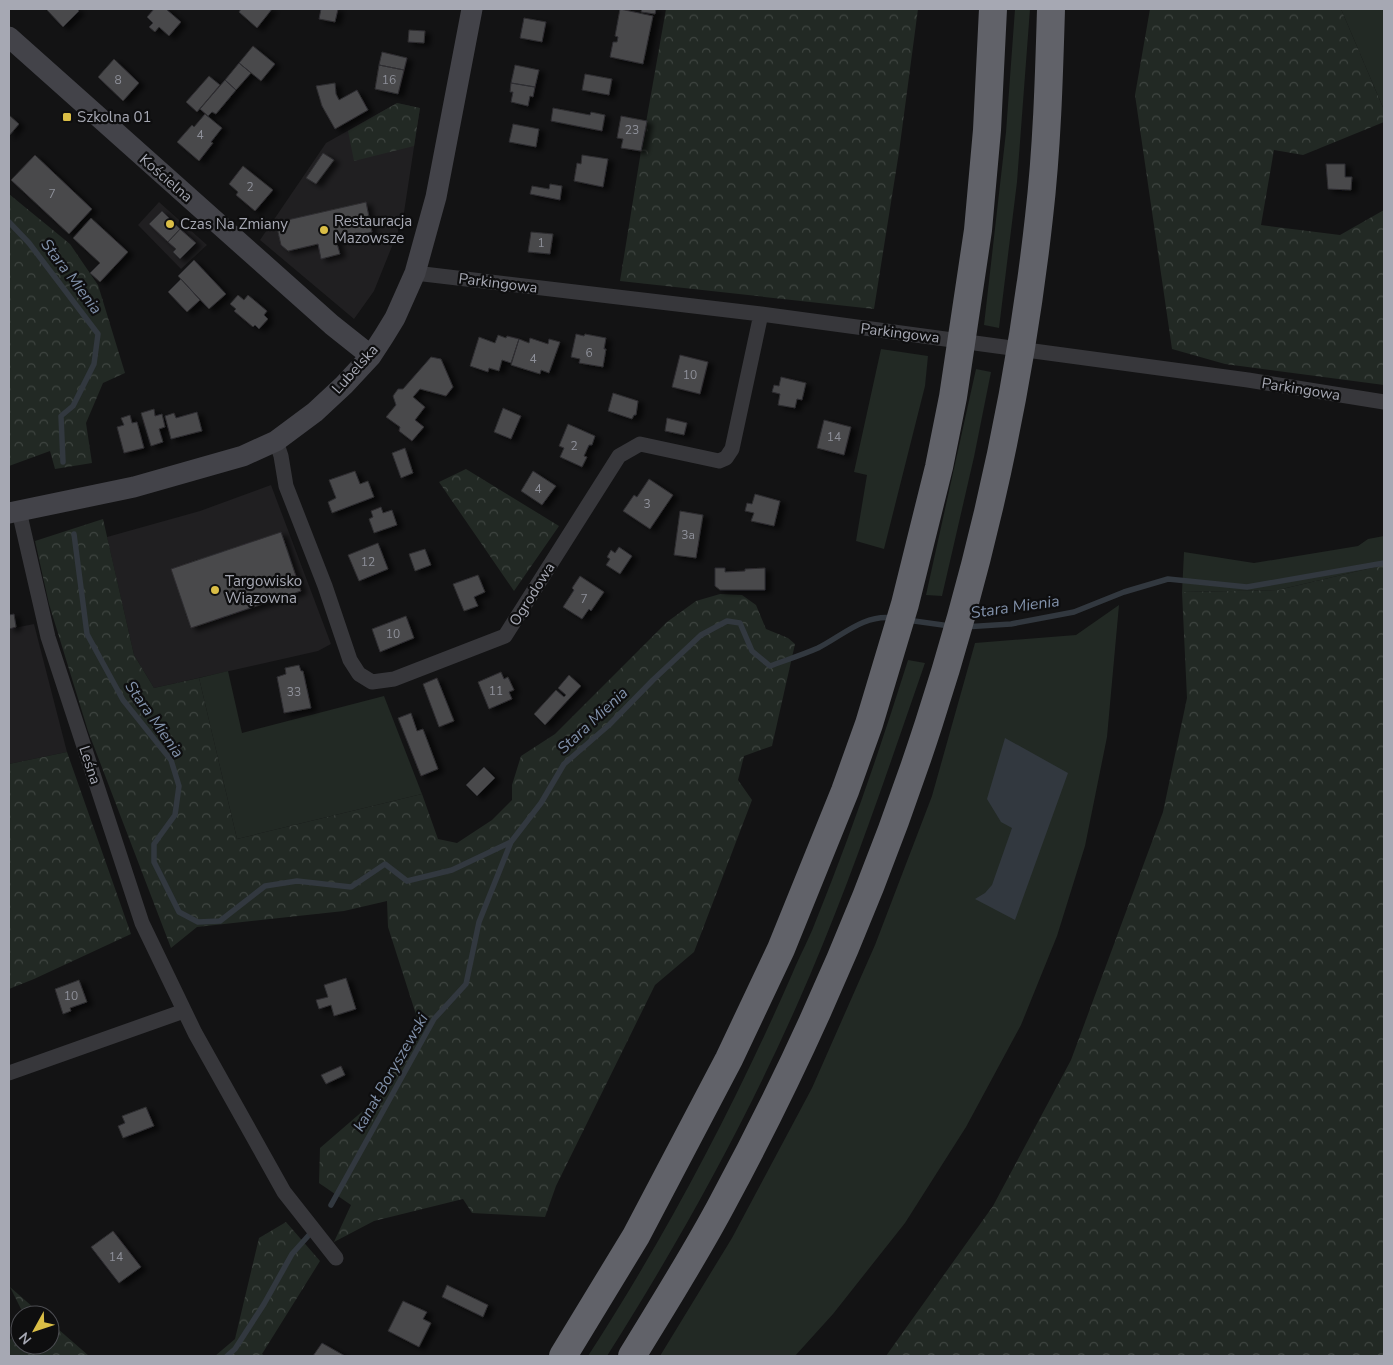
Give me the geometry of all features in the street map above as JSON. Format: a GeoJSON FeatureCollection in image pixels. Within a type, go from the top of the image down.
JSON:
{"type":"FeatureCollection","features":[{"type":"Feature","properties":{"kind":"highway"},"geometry":{"type":"LineString","coordinates":[[563,1356],[636,1236],[728,1059],[781,949],[845,791],[869,724],[920,547],[953,397],[978,230],[987,139],[993,9]]}},
{"type":"Feature","properties":{"kind":"highway"},"geometry":{"type":"LineString","coordinates":[[632,1356],[724,1201],[780,1090],[819,1006],[874,881],[941,687],[962,617],[978,550],[1010,404],[1030,290],[1045,152],[1051,9]]}},
{"type":"Feature","properties":{"kind":"main road","name":"Lubelska"},"geometry":{"type":"LineString","coordinates":[[14,512],[134,488],[243,456],[276,441],[315,412],[371,356],[394,318],[415,273],[436,197],[472,9]]}},
{"type":"Feature","properties":{"kind":"main road","name":"Kościelna"},"geometry":{"type":"LineString","coordinates":[[9,37],[332,325],[371,356]]}},
{"type":"Feature","properties":{"kind":"street","name":"Parkingowa"},"geometry":{"type":"LineString","coordinates":[[415,273],[760,314],[1248,380],[1384,402]]}},
{"type":"Feature","properties":{"kind":"street","name":"Ogrodowa"},"geometry":{"type":"LineString","coordinates":[[276,441],[281,456],[286,486],[325,586],[350,660],[359,674],[372,682],[394,679],[505,636],[619,456],[640,444],[719,461],[726,458],[732,449],[760,314]]}},
{"type":"Feature","properties":{"kind":"street","name":"Leśna"},"geometry":{"type":"LineString","coordinates":[[14,512],[48,637],[142,923],[195,1033],[284,1192],[336,1258]]}},
{"type":"Feature","properties":{"kind":"street"},"geometry":{"type":"LineString","coordinates":[[9,1073],[184,1011]]}},
{"type":"Feature","properties":{"kind":"shaded area"},"geometry":{"type":"Polygon","coordinates":[[[397,103],[420,108],[403,219],[374,291],[354,319],[260,240],[326,143],[397,103]]]}},
{"type":"Feature","properties":{"kind":"shaded area"},"geometry":{"type":"Polygon","coordinates":[[[159,202],[207,245],[181,269],[138,225],[159,202]]]}},
{"type":"Feature","properties":{"kind":"shaded area","name":"Targowisko Wiązowna"},"geometry":{"type":"Polygon","coordinates":[[[271,485],[331,644],[318,651],[154,688],[134,655],[107,537],[200,511],[271,485]]]}},
{"type":"Feature","properties":{"kind":"shaded area"},"geometry":{"type":"Polygon","coordinates":[[[34,624],[67,752],[9,764],[9,629],[34,624]]]}},
{"type":"Feature","properties":{"kind":"shaded area"},"geometry":{"type":"Polygon","coordinates":[[[1005,738],[1068,773],[1015,920],[975,899],[985,893],[992,885],[1012,828],[1001,822],[987,799],[1005,738]]]}},
{"type":"Feature","properties":{"kind":"green space"},"geometry":{"type":"Polygon","coordinates":[[[666,9],[918,9],[899,152],[874,309],[620,281],[666,9]]]}},
{"type":"Feature","properties":{"kind":"green space"},"geometry":{"type":"Polygon","coordinates":[[[1015,9],[1030,9],[1017,182],[999,328],[984,325],[1006,132],[1015,9]]]}},
{"type":"Feature","properties":{"kind":"green space"},"geometry":{"type":"Polygon","coordinates":[[[1150,9],[1341,9],[1384,110],[1384,122],[1303,155],[1274,150],[1261,225],[1340,235],[1384,210],[1384,385],[1225,364],[1172,349],[1135,95],[1150,9]]]}},
{"type":"Feature","properties":{"kind":"green space"},"geometry":{"type":"Polygon","coordinates":[[[1341,9],[1384,9],[1384,110],[1341,9]]]}},
{"type":"Feature","properties":{"kind":"green space"},"geometry":{"type":"Polygon","coordinates":[[[397,103],[420,108],[414,146],[354,161],[348,131],[397,103]]]}},
{"type":"Feature","properties":{"kind":"green space"},"geometry":{"type":"Polygon","coordinates":[[[9,194],[70,244],[98,285],[125,373],[103,383],[86,423],[92,463],[55,469],[50,451],[9,466],[9,194]]]}},
{"type":"Feature","properties":{"kind":"green space"},"geometry":{"type":"Polygon","coordinates":[[[881,349],[928,356],[925,386],[884,549],[856,541],[867,475],[854,472],[881,349]]]}},
{"type":"Feature","properties":{"kind":"green space"},"geometry":{"type":"Polygon","coordinates":[[[976,369],[991,372],[974,457],[942,596],[926,595],[976,369]]]}},
{"type":"Feature","properties":{"kind":"green space"},"geometry":{"type":"Polygon","coordinates":[[[466,469],[559,526],[514,591],[439,482],[466,469]]]}},
{"type":"Feature","properties":{"kind":"green space"},"geometry":{"type":"Polygon","coordinates":[[[103,519],[134,655],[154,688],[199,678],[237,839],[422,794],[438,839],[457,843],[492,820],[512,800],[512,785],[521,756],[555,734],[667,622],[696,601],[720,594],[742,595],[756,605],[766,629],[788,638],[795,644],[772,746],[744,756],[738,780],[752,800],[694,952],[655,985],[556,1186],[545,1217],[472,1213],[463,1199],[374,1221],[334,1242],[351,1205],[319,1183],[320,1148],[379,1097],[419,1024],[388,927],[387,901],[344,911],[197,927],[171,948],[88,731],[49,604],[35,541],[103,519]]]}},
{"type":"Feature","properties":{"kind":"green space"},"geometry":{"type":"Polygon","coordinates":[[[1384,536],[1384,565],[1278,590],[1182,592],[1184,552],[1254,563],[1358,546],[1368,539],[1384,536]]]}},
{"type":"Feature","properties":{"kind":"green space"},"geometry":{"type":"Polygon","coordinates":[[[1384,565],[1384,1356],[886,1356],[993,1206],[1071,1060],[1163,812],[1187,698],[1182,592],[1278,590],[1384,565]]]}},
{"type":"Feature","properties":{"kind":"green space"},"geometry":{"type":"Polygon","coordinates":[[[1119,605],[1107,737],[1085,846],[1057,936],[1021,1025],[966,1127],[905,1223],[833,1314],[795,1356],[660,1356],[732,1238],[812,1088],[875,945],[932,796],[975,643],[1076,635],[1119,605]]]}},
{"type":"Feature","properties":{"kind":"green space"},"geometry":{"type":"Polygon","coordinates":[[[908,660],[925,663],[849,878],[815,963],[776,1051],[732,1140],[684,1228],[633,1314],[607,1356],[588,1356],[672,1216],[723,1120],[771,1022],[813,929],[840,858],[908,660]]]}},
{"type":"Feature","properties":{"kind":"green space"},"geometry":{"type":"Polygon","coordinates":[[[228,671],[242,733],[384,696],[422,794],[237,839],[199,678],[228,671]]]}},
{"type":"Feature","properties":{"kind":"green space"},"geometry":{"type":"Polygon","coordinates":[[[67,752],[131,934],[9,989],[9,764],[67,752]]]}},
{"type":"Feature","properties":{"kind":"green space"},"geometry":{"type":"Polygon","coordinates":[[[286,1222],[320,1261],[262,1354],[265,1356],[215,1356],[235,1339],[259,1238],[286,1222]]]}},
{"type":"Feature","properties":{"kind":"green space"},"geometry":{"type":"Polygon","coordinates":[[[10,1287],[31,1305],[19,1305],[10,1287]]]}},
{"type":"Feature","properties":{"kind":"green space"},"geometry":{"type":"Polygon","coordinates":[[[60,1331],[89,1356],[9,1356],[9,1340],[10,1355],[60,1355],[60,1331]]]}},
{"type":"Feature","properties":{"kind":"building"},"geometry":{"type":"Polygon","coordinates":[[[46,9],[77,9],[79,11],[63,27],[46,9]]]}},
{"type":"Feature","properties":{"kind":"building"},"geometry":{"type":"Polygon","coordinates":[[[154,9],[166,9],[181,22],[169,36],[159,27],[155,32],[149,27],[153,23],[147,17],[154,9]]]}},
{"type":"Feature","properties":{"kind":"building"},"geometry":{"type":"Polygon","coordinates":[[[241,9],[272,9],[257,28],[239,12],[241,9]]]}},
{"type":"Feature","properties":{"kind":"building"},"geometry":{"type":"Polygon","coordinates":[[[321,9],[338,9],[335,22],[319,19],[321,9]]]}},
{"type":"Feature","properties":{"kind":"building"},"geometry":{"type":"Polygon","coordinates":[[[620,9],[653,16],[643,64],[610,57],[613,42],[617,42],[618,37],[615,36],[620,9]]]}},
{"type":"Feature","properties":{"kind":"building"},"geometry":{"type":"Polygon","coordinates":[[[642,9],[656,9],[655,14],[641,12],[642,9]]]}},
{"type":"Feature","properties":{"kind":"building"},"geometry":{"type":"Polygon","coordinates":[[[524,18],[546,22],[542,42],[520,38],[524,18]]]}},
{"type":"Feature","properties":{"kind":"building"},"geometry":{"type":"Polygon","coordinates":[[[409,30],[425,31],[424,43],[408,42],[409,30]]]}},
{"type":"Feature","properties":{"kind":"building"},"geometry":{"type":"Polygon","coordinates":[[[253,46],[275,64],[261,81],[239,63],[253,46]]]}},
{"type":"Feature","properties":{"kind":"building"},"geometry":{"type":"Polygon","coordinates":[[[382,52],[407,58],[404,70],[379,65],[382,52]]]}},
{"type":"Feature","properties":{"kind":"building"},"geometry":{"type":"Polygon","coordinates":[[[114,59],[139,83],[123,101],[98,77],[114,59]]]}},
{"type":"Feature","properties":{"kind":"building"},"geometry":{"type":"Polygon","coordinates":[[[239,63],[251,73],[236,90],[225,80],[239,63]]]}},
{"type":"Feature","properties":{"kind":"building"},"geometry":{"type":"Polygon","coordinates":[[[379,65],[404,70],[398,94],[375,89],[379,65]]]}},
{"type":"Feature","properties":{"kind":"building"},"geometry":{"type":"Polygon","coordinates":[[[515,65],[539,70],[535,87],[511,83],[515,65]]]}},
{"type":"Feature","properties":{"kind":"building"},"geometry":{"type":"Polygon","coordinates":[[[585,74],[612,79],[609,95],[582,90],[585,74]]]}},
{"type":"Feature","properties":{"kind":"building"},"geometry":{"type":"Polygon","coordinates":[[[209,76],[220,85],[197,112],[186,102],[209,76]]]}},
{"type":"Feature","properties":{"kind":"building"},"geometry":{"type":"Polygon","coordinates":[[[225,80],[236,90],[216,114],[212,112],[208,116],[200,109],[225,80]]]}},
{"type":"Feature","properties":{"kind":"building"},"geometry":{"type":"Polygon","coordinates":[[[335,83],[336,94],[339,100],[357,90],[368,110],[335,129],[322,106],[316,86],[335,83]]]}},
{"type":"Feature","properties":{"kind":"building"},"geometry":{"type":"Polygon","coordinates":[[[511,83],[535,87],[533,97],[530,96],[528,106],[511,102],[513,92],[510,92],[511,83]]]}},
{"type":"Feature","properties":{"kind":"building"},"geometry":{"type":"Polygon","coordinates":[[[553,108],[590,115],[591,112],[605,115],[602,131],[551,121],[553,108]]]}},
{"type":"Feature","properties":{"kind":"building"},"geometry":{"type":"Polygon","coordinates":[[[205,114],[222,128],[199,161],[177,142],[205,114]]]}},
{"type":"Feature","properties":{"kind":"building"},"geometry":{"type":"Polygon","coordinates":[[[9,115],[19,124],[9,136],[9,115]]]}},
{"type":"Feature","properties":{"kind":"building"},"geometry":{"type":"Polygon","coordinates":[[[621,116],[647,121],[641,151],[621,148],[623,139],[617,138],[621,116]]]}},
{"type":"Feature","properties":{"kind":"building"},"geometry":{"type":"Polygon","coordinates":[[[513,124],[539,129],[536,147],[509,142],[513,124]]]}},
{"type":"Feature","properties":{"kind":"building"},"geometry":{"type":"Polygon","coordinates":[[[323,153],[334,160],[316,184],[306,178],[323,153]]]}},
{"type":"Feature","properties":{"kind":"building"},"geometry":{"type":"Polygon","coordinates":[[[35,155],[92,209],[69,234],[11,180],[35,155]]]}},
{"type":"Feature","properties":{"kind":"building"},"geometry":{"type":"Polygon","coordinates":[[[582,155],[608,159],[603,187],[574,181],[577,163],[581,164],[582,155]]]}},
{"type":"Feature","properties":{"kind":"building"},"geometry":{"type":"Polygon","coordinates":[[[1326,164],[1345,164],[1345,177],[1352,177],[1351,190],[1328,189],[1326,164]]]}},
{"type":"Feature","properties":{"kind":"building"},"geometry":{"type":"Polygon","coordinates":[[[243,166],[273,190],[255,211],[236,195],[238,192],[229,184],[243,166]]]}},
{"type":"Feature","properties":{"kind":"building"},"geometry":{"type":"Polygon","coordinates":[[[550,184],[562,186],[560,200],[530,194],[532,186],[549,189],[550,184]]]}},
{"type":"Feature","properties":{"kind":"building","name":"Restauracja Mazowsze"},"geometry":{"type":"Polygon","coordinates":[[[366,202],[372,232],[336,240],[340,254],[321,259],[318,244],[288,251],[281,245],[277,228],[283,221],[366,202]]]}},
{"type":"Feature","properties":{"kind":"building"},"geometry":{"type":"Polygon","coordinates":[[[162,211],[180,229],[168,242],[149,224],[162,211]]]}},
{"type":"Feature","properties":{"kind":"building"},"geometry":{"type":"Polygon","coordinates":[[[91,218],[128,252],[100,282],[90,273],[100,263],[73,238],[91,218]]]}},
{"type":"Feature","properties":{"kind":"building"},"geometry":{"type":"Polygon","coordinates":[[[180,229],[196,243],[180,259],[173,252],[176,249],[168,242],[180,229]]]}},
{"type":"Feature","properties":{"kind":"building"},"geometry":{"type":"Polygon","coordinates":[[[531,232],[553,234],[550,254],[528,252],[531,232]]]}},
{"type":"Feature","properties":{"kind":"building"},"geometry":{"type":"Polygon","coordinates":[[[194,260],[226,294],[209,309],[178,276],[194,260]]]}},
{"type":"Feature","properties":{"kind":"building"},"geometry":{"type":"Polygon","coordinates":[[[181,279],[200,300],[187,312],[168,292],[181,279]]]}},
{"type":"Feature","properties":{"kind":"building"},"geometry":{"type":"Polygon","coordinates":[[[238,295],[244,300],[248,295],[267,311],[264,315],[268,319],[259,329],[255,325],[253,327],[234,311],[236,309],[230,304],[238,295]]]}},
{"type":"Feature","properties":{"kind":"building"},"geometry":{"type":"Polygon","coordinates":[[[576,334],[606,338],[603,367],[579,363],[580,359],[571,357],[576,334]]]}},
{"type":"Feature","properties":{"kind":"building"},"geometry":{"type":"Polygon","coordinates":[[[498,335],[519,339],[511,363],[502,360],[499,371],[489,368],[488,372],[470,366],[479,337],[495,343],[498,335]]]}},
{"type":"Feature","properties":{"kind":"building"},"geometry":{"type":"Polygon","coordinates":[[[530,338],[548,344],[549,339],[560,342],[549,373],[541,370],[540,374],[511,365],[519,339],[529,343],[530,338]]]}},
{"type":"Feature","properties":{"kind":"building"},"geometry":{"type":"Polygon","coordinates":[[[680,355],[708,362],[700,394],[672,387],[680,355]]]}},
{"type":"Feature","properties":{"kind":"building"},"geometry":{"type":"Polygon","coordinates":[[[431,357],[441,359],[453,387],[446,396],[420,389],[413,397],[425,407],[415,420],[424,427],[412,441],[399,431],[400,427],[386,417],[396,405],[393,396],[398,389],[403,389],[431,357]]]}},
{"type":"Feature","properties":{"kind":"building"},"geometry":{"type":"Polygon","coordinates":[[[781,377],[806,383],[802,400],[797,399],[795,408],[778,405],[780,394],[772,392],[774,385],[779,386],[781,377]]]}},
{"type":"Feature","properties":{"kind":"building"},"geometry":{"type":"Polygon","coordinates":[[[613,393],[638,401],[636,415],[632,419],[608,411],[613,393]]]}},
{"type":"Feature","properties":{"kind":"building"},"geometry":{"type":"Polygon","coordinates":[[[503,408],[521,416],[511,439],[494,432],[503,408]]]}},
{"type":"Feature","properties":{"kind":"building"},"geometry":{"type":"Polygon","coordinates":[[[154,409],[155,416],[162,414],[165,427],[159,429],[163,442],[151,446],[141,413],[154,409]]]}},
{"type":"Feature","properties":{"kind":"building"},"geometry":{"type":"Polygon","coordinates":[[[197,412],[202,431],[171,439],[165,416],[174,413],[176,418],[197,412]]]}},
{"type":"Feature","properties":{"kind":"building"},"geometry":{"type":"Polygon","coordinates":[[[130,415],[132,423],[137,422],[144,448],[124,453],[117,427],[124,425],[121,418],[130,415]]]}},
{"type":"Feature","properties":{"kind":"building"},"geometry":{"type":"Polygon","coordinates":[[[667,418],[687,423],[684,435],[665,431],[667,418]]]}},
{"type":"Feature","properties":{"kind":"building"},"geometry":{"type":"Polygon","coordinates":[[[824,420],[851,427],[844,455],[817,448],[824,420]]]}},
{"type":"Feature","properties":{"kind":"building"},"geometry":{"type":"Polygon","coordinates":[[[568,424],[595,436],[592,445],[589,445],[584,456],[587,457],[582,467],[560,457],[564,448],[559,446],[568,424]]]}},
{"type":"Feature","properties":{"kind":"building"},"geometry":{"type":"Polygon","coordinates":[[[405,448],[413,473],[401,478],[392,453],[405,448]]]}},
{"type":"Feature","properties":{"kind":"building"},"geometry":{"type":"Polygon","coordinates":[[[355,471],[360,484],[368,481],[374,497],[332,513],[328,502],[336,498],[329,480],[355,471]]]}},
{"type":"Feature","properties":{"kind":"building"},"geometry":{"type":"Polygon","coordinates":[[[533,471],[556,486],[542,505],[521,491],[533,471]]]}},
{"type":"Feature","properties":{"kind":"building"},"geometry":{"type":"Polygon","coordinates":[[[649,479],[673,495],[650,529],[623,511],[634,495],[637,497],[649,479]]]}},
{"type":"Feature","properties":{"kind":"building"},"geometry":{"type":"Polygon","coordinates":[[[755,494],[780,501],[774,526],[751,521],[754,513],[745,511],[747,503],[752,504],[755,494]]]}},
{"type":"Feature","properties":{"kind":"building"},"geometry":{"type":"Polygon","coordinates":[[[381,507],[383,513],[392,510],[397,525],[374,533],[369,519],[373,517],[371,511],[381,507]]]}},
{"type":"Feature","properties":{"kind":"building"},"geometry":{"type":"Polygon","coordinates":[[[680,511],[703,515],[696,558],[674,555],[680,511]]]}},
{"type":"Feature","properties":{"kind":"building"},"geometry":{"type":"Polygon","coordinates":[[[281,532],[301,591],[191,628],[171,569],[281,532]]]}},
{"type":"Feature","properties":{"kind":"building"},"geometry":{"type":"Polygon","coordinates":[[[378,543],[388,569],[359,581],[348,555],[378,543]]]}},
{"type":"Feature","properties":{"kind":"building"},"geometry":{"type":"Polygon","coordinates":[[[619,547],[632,556],[620,574],[606,565],[610,559],[607,557],[611,550],[615,553],[619,547]]]}},
{"type":"Feature","properties":{"kind":"building"},"geometry":{"type":"Polygon","coordinates":[[[425,549],[431,565],[415,571],[409,554],[425,549]]]}},
{"type":"Feature","properties":{"kind":"building"},"geometry":{"type":"Polygon","coordinates":[[[715,568],[725,568],[725,572],[765,568],[765,590],[720,590],[715,586],[715,568]]]}},
{"type":"Feature","properties":{"kind":"building"},"geometry":{"type":"Polygon","coordinates":[[[478,575],[485,592],[474,597],[478,606],[464,611],[453,584],[478,575]]]}},
{"type":"Feature","properties":{"kind":"building"},"geometry":{"type":"Polygon","coordinates":[[[580,576],[604,592],[591,611],[589,609],[582,619],[563,607],[580,576]]]}},
{"type":"Feature","properties":{"kind":"building"},"geometry":{"type":"Polygon","coordinates":[[[14,614],[16,627],[9,629],[9,615],[14,614]]]}},
{"type":"Feature","properties":{"kind":"building"},"geometry":{"type":"Polygon","coordinates":[[[406,616],[414,638],[380,652],[372,629],[406,616]]]}},
{"type":"Feature","properties":{"kind":"building"},"geometry":{"type":"Polygon","coordinates":[[[299,665],[301,671],[303,671],[311,708],[284,713],[277,677],[286,674],[285,668],[299,665]]]}},
{"type":"Feature","properties":{"kind":"building"},"geometry":{"type":"Polygon","coordinates":[[[501,672],[504,679],[508,677],[514,690],[509,692],[512,699],[489,709],[478,682],[501,672]]]}},
{"type":"Feature","properties":{"kind":"building"},"geometry":{"type":"Polygon","coordinates":[[[569,675],[581,686],[545,725],[534,714],[556,690],[564,697],[566,695],[558,688],[569,675]]]}},
{"type":"Feature","properties":{"kind":"building"},"geometry":{"type":"Polygon","coordinates":[[[437,678],[454,721],[439,727],[423,684],[437,678]]]}},
{"type":"Feature","properties":{"kind":"building"},"geometry":{"type":"Polygon","coordinates":[[[411,713],[417,731],[423,729],[438,769],[421,776],[398,718],[411,713]]]}},
{"type":"Feature","properties":{"kind":"building"},"geometry":{"type":"Polygon","coordinates":[[[484,767],[495,778],[477,796],[466,785],[484,767]]]}},
{"type":"Feature","properties":{"kind":"building"},"geometry":{"type":"Polygon","coordinates":[[[346,978],[356,1009],[334,1016],[331,1005],[319,1009],[316,1000],[328,997],[324,985],[346,978]]]}},
{"type":"Feature","properties":{"kind":"building"},"geometry":{"type":"Polygon","coordinates":[[[79,980],[87,1002],[70,1008],[71,1011],[63,1014],[55,989],[79,980]]]}},
{"type":"Feature","properties":{"kind":"building"},"geometry":{"type":"Polygon","coordinates":[[[341,1066],[345,1075],[326,1084],[321,1075],[341,1066]]]}},
{"type":"Feature","properties":{"kind":"building"},"geometry":{"type":"Polygon","coordinates":[[[146,1107],[154,1126],[123,1138],[118,1126],[125,1123],[122,1116],[146,1107]]]}},
{"type":"Feature","properties":{"kind":"building"},"geometry":{"type":"Polygon","coordinates":[[[113,1231],[141,1267],[119,1283],[91,1247],[113,1231]]]}},
{"type":"Feature","properties":{"kind":"building"},"geometry":{"type":"Polygon","coordinates":[[[447,1285],[488,1305],[483,1317],[442,1297],[447,1285]]]}},
{"type":"Feature","properties":{"kind":"building"},"geometry":{"type":"Polygon","coordinates":[[[403,1301],[427,1312],[423,1319],[431,1323],[419,1347],[388,1331],[403,1301]]]}},
{"type":"Feature","properties":{"kind":"building"},"geometry":{"type":"Polygon","coordinates":[[[322,1343],[345,1356],[313,1356],[322,1343]]]}},
{"type":"Feature","properties":{"kind":"waterway","name":"Stara Mienia"},"geometry":{"type":"LineString","coordinates":[[9,222],[29,243],[98,334],[94,364],[73,406],[61,416],[63,462]]}},
{"type":"Feature","properties":{"kind":"waterway","name":"Stara Mienia"},"geometry":{"type":"LineString","coordinates":[[74,534],[87,634],[123,700],[171,760],[179,786],[175,815],[154,844],[154,862],[179,912],[198,922],[220,921],[265,886],[297,881],[351,887],[385,864],[407,881],[452,870],[511,842],[541,803],[564,764],[609,725],[701,635],[727,621],[740,623],[752,651],[770,666],[818,648],[872,619],[893,618]]}},
{"type":"Feature","properties":{"kind":"waterway","name":"Stara Mienia"},"geometry":{"type":"LineString","coordinates":[[964,627],[1011,624],[1074,612],[1124,592],[1168,579],[1247,587],[1384,563]]}},
{"type":"Feature","properties":{"kind":"waterway","name":"Stara Mienia"},"geometry":{"type":"LineString","coordinates":[[907,620],[950,626]]}},
{"type":"Feature","properties":{"kind":"waterway","name":"kanał Boryszewski"},"geometry":{"type":"LineString","coordinates":[[331,1205],[434,1019],[466,984],[479,922],[511,842]]}},
{"type":"Feature","properties":{"kind":"waterway","name":"kanał Boryszewski"},"geometry":{"type":"LineString","coordinates":[[227,1356],[235,1349],[264,1304],[292,1254],[309,1235]]}},
{"type":"Feature","properties":{"kind":"place","name":"Szkolna 01"},"geometry":{"type":"Point","coordinates":[67,117]}},
{"type":"Feature","properties":{"kind":"place","name":"Czas Na Zmiany"},"geometry":{"type":"Point","coordinates":[170,224]}},
{"type":"Feature","properties":{"kind":"place","name":"Restauracja Mazowsze"},"geometry":{"type":"Point","coordinates":[324,230]}},
{"type":"Feature","properties":{"kind":"place","name":"Targowisko Wiązowna"},"geometry":{"type":"Point","coordinates":[215,590]}}]}
